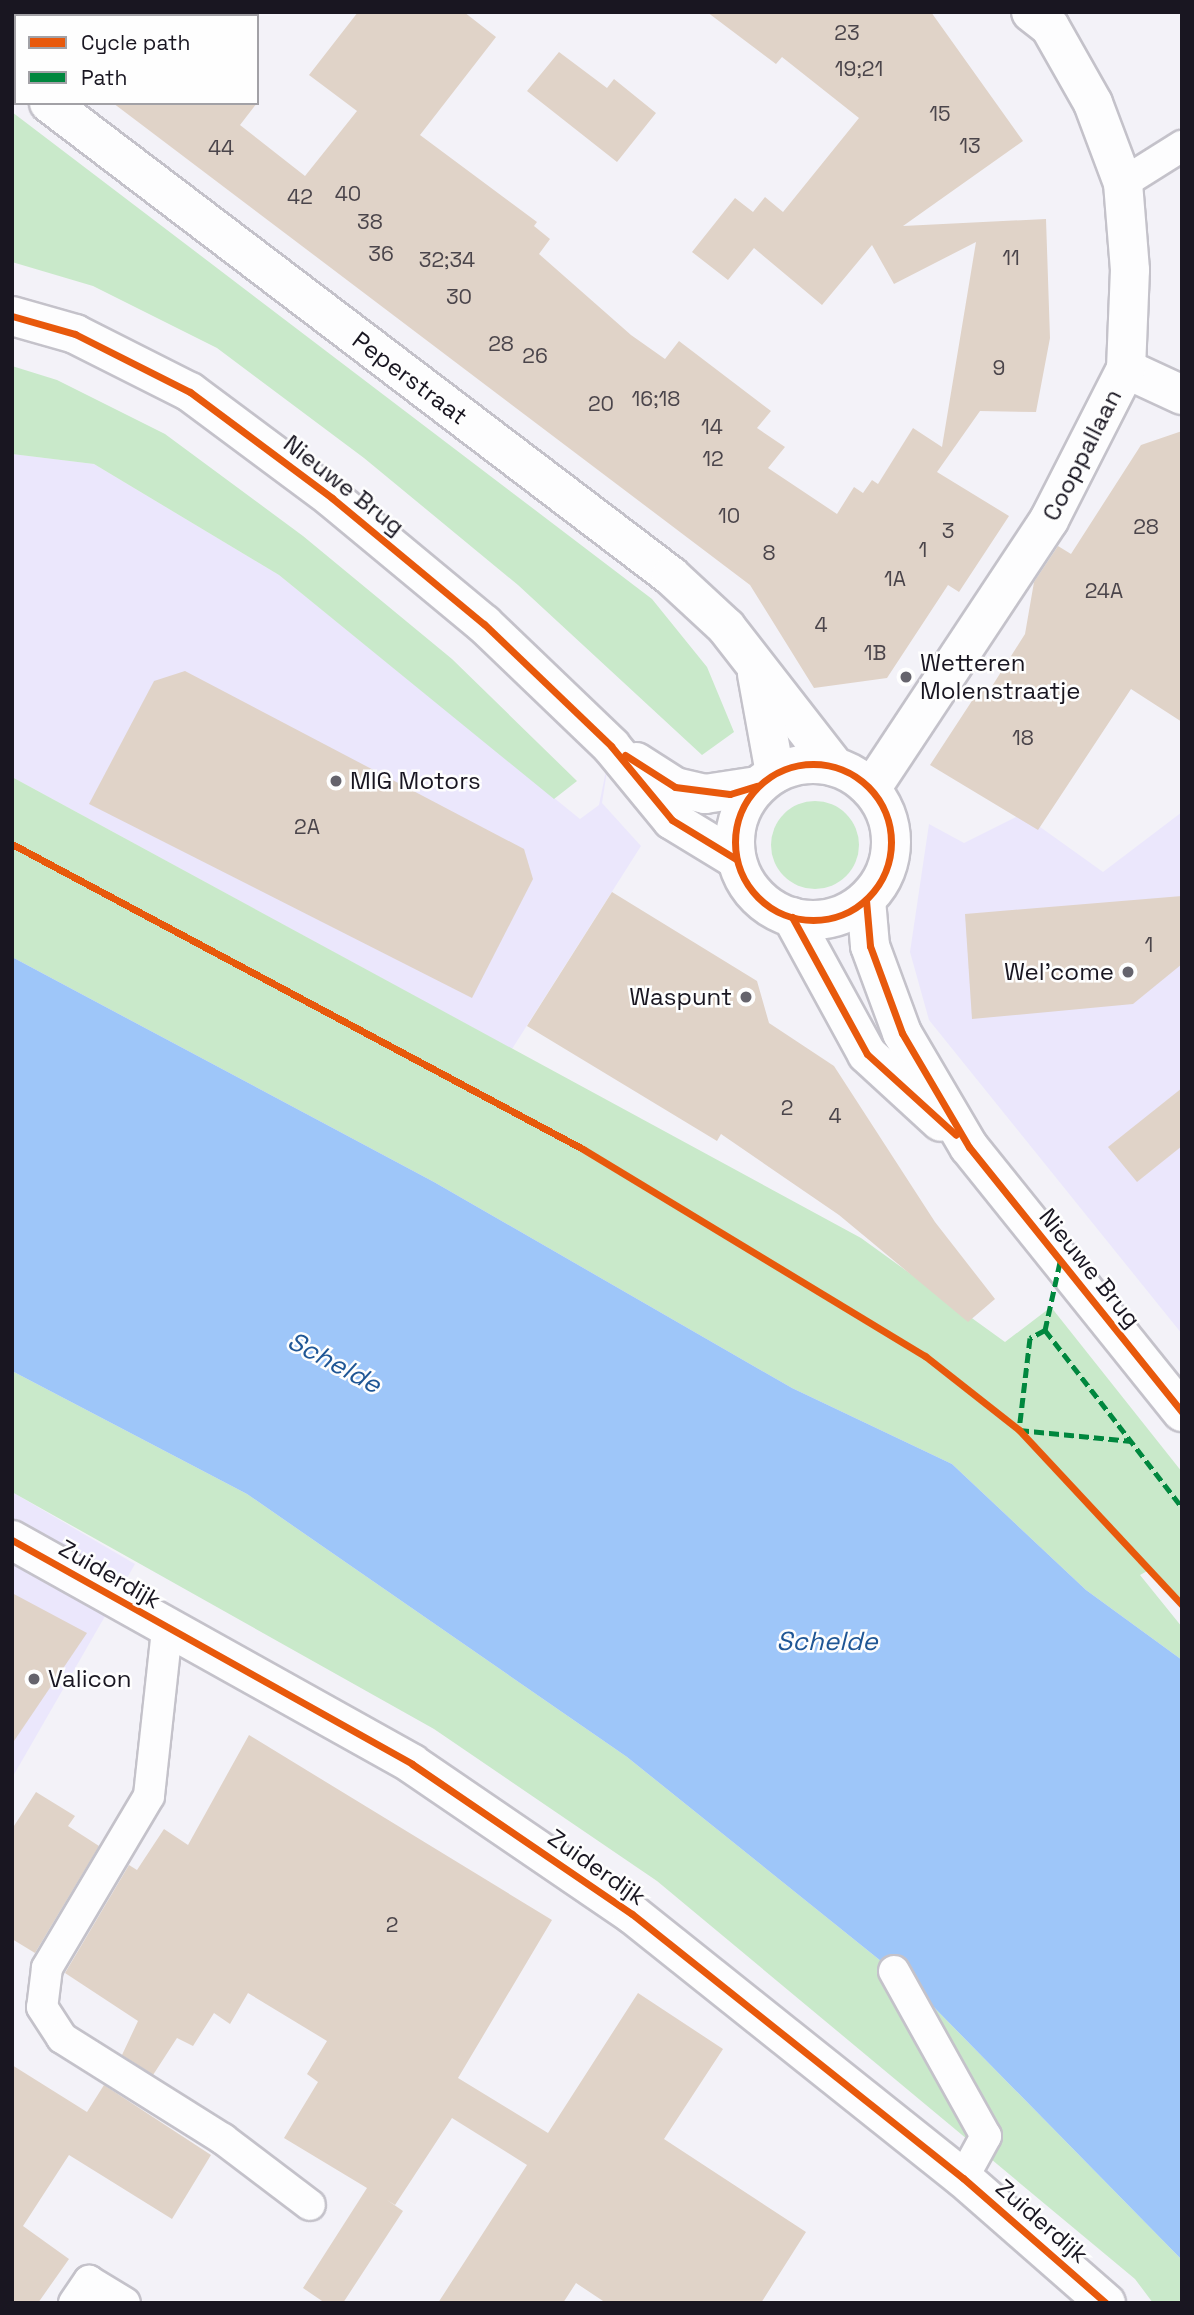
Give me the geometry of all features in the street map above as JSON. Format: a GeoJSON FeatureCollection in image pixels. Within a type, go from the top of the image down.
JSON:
{"type":"FeatureCollection","features":[{"type":"Feature","properties":{"kind":"street","name":"Cooppallaan"},"geometry":{"type":"LineString","coordinates":[[871,789],[1049,520],[1126,369],[1130,270],[1123,183],[1093,103],[1050,27],[1031,12]]}},
{"type":"Feature","properties":{"kind":"street","name":"Peperstraat"},"geometry":{"type":"LineString","coordinates":[[52,105],[671,576],[726,627],[835,766]]}},
{"type":"Feature","properties":{"kind":"street","name":"Nieuwe Brug"},"geometry":{"type":"LineString","coordinates":[[12,316],[75,334],[190,392],[484,624],[611,746],[672,820],[736,859]]}},
{"type":"Feature","properties":{"kind":"street"},"geometry":{"type":"LineString","coordinates":[[1126,369],[1182,395]]}},
{"type":"Feature","properties":{"kind":"street","name":"Peperstraat"},"geometry":{"type":"LineString","coordinates":[[756,668],[766,780]]}},
{"type":"Feature","properties":{"kind":"street","name":"Nieuwe Brug"},"geometry":{"type":"LineString","coordinates":[[611,746],[675,787],[730,794],[804,765],[835,766]]}},
{"type":"Feature","properties":{"kind":"street"},"geometry":{"type":"LineString","coordinates":[[766,780],[737,820],[736,859],[756,896],[792,917],[818,920],[866,900],[890,857],[884,809],[871,789],[835,766]]}},
{"type":"Feature","properties":{"kind":"street","name":"Nieuwe Brug"},"geometry":{"type":"LineString","coordinates":[[866,900],[870,946],[902,1033],[969,1147],[1182,1412]]}},
{"type":"Feature","properties":{"kind":"street","name":"Nieuwe Brug"},"geometry":{"type":"LineString","coordinates":[[792,917],[867,1054],[969,1147]]}},
{"type":"Feature","properties":{"kind":"street","name":"Zuiderdijk"},"geometry":{"type":"LineString","coordinates":[[12,1540],[167,1630],[412,1764],[621,1906],[963,2178],[1105,2303]]}},
{"type":"Feature","properties":{"kind":"lane"},"geometry":{"type":"LineString","coordinates":[[1123,183],[1182,146]]}},
{"type":"Feature","properties":{"kind":"lane","name":"Zuiderdijk"},"geometry":{"type":"LineString","coordinates":[[167,1630],[149,1796],[47,1968],[41,2007],[62,2038],[223,2139],[310,2205]]}},
{"type":"Feature","properties":{"kind":"lane"},"geometry":{"type":"LineString","coordinates":[[894,1971],[986,2136],[963,2178]]}},
{"type":"Feature","properties":{"kind":"lane"},"geometry":{"type":"LineString","coordinates":[[74,2303],[89,2281],[125,2303]]}},
{"type":"Feature","properties":{"kind":"shaded area"},"geometry":{"type":"Polygon","coordinates":[[[12,454],[94,464],[279,575],[580,819],[599,805],[611,746],[602,803],[641,846],[512,1049],[12,777],[12,454]]]}},
{"type":"Feature","properties":{"kind":"shaded area"},"geometry":{"type":"Polygon","coordinates":[[[1182,812],[1182,1334],[929,1020],[910,952],[929,824],[964,843],[1022,814],[1103,872],[1182,812]]]}},
{"type":"Feature","properties":{"kind":"shaded area"},"geometry":{"type":"Polygon","coordinates":[[[12,1492],[135,1564],[12,1778],[12,1492]]]}},
{"type":"Feature","properties":{"kind":"green space"},"geometry":{"type":"Polygon","coordinates":[[[12,112],[652,599],[707,667],[734,732],[702,755],[518,585],[364,458],[217,348],[93,286],[12,262],[12,112]]]}},
{"type":"Feature","properties":{"kind":"green space"},"geometry":{"type":"Polygon","coordinates":[[[12,366],[57,380],[165,434],[303,536],[452,659],[577,781],[554,799],[279,575],[94,464],[12,454],[12,366]]]}},
{"type":"Feature","properties":{"kind":"green space"},"geometry":{"type":"Polygon","coordinates":[[[12,777],[861,1238],[1005,1342],[1051,1307],[1182,1472],[1182,1609],[1149,1570],[1140,1575],[1182,1627],[1182,1660],[1086,1590],[952,1464],[792,1388],[434,1182],[12,957],[12,777]]]}},
{"type":"Feature","properties":{"kind":"green space"},"geometry":{"type":"Polygon","coordinates":[[[815,801],[840,808],[852,820],[859,845],[852,870],[840,882],[815,889],[790,882],[778,870],[771,845],[778,820],[790,808],[815,801]]]}},
{"type":"Feature","properties":{"kind":"green space"},"geometry":{"type":"Polygon","coordinates":[[[12,1371],[247,1494],[627,1757],[917,1990],[1182,2260],[1182,2303],[1153,2303],[1135,2279],[657,1881],[434,1729],[12,1492],[12,1371]]]}},
{"type":"Feature","properties":{"kind":"water","name":"Schelde"},"geometry":{"type":"Polygon","coordinates":[[[12,957],[434,1182],[792,1388],[952,1464],[1086,1590],[1182,1660],[1182,2260],[917,1990],[627,1757],[247,1494],[12,1371],[12,957]]]}},
{"type":"Feature","properties":{"kind":"building"},"geometry":{"type":"Polygon","coordinates":[[[358,12],[464,12],[496,37],[420,135],[537,222],[534,226],[550,239],[539,254],[631,335],[665,359],[679,341],[771,411],[757,428],[785,447],[768,468],[837,514],[854,487],[863,493],[872,480],[878,484],[913,428],[942,447],[976,242],[894,284],[872,245],[822,305],[754,248],[728,280],[692,252],[735,198],[753,212],[765,197],[783,212],[859,118],[782,57],[776,64],[707,12],[931,12],[1023,141],[903,226],[1046,219],[1050,338],[1036,412],[980,411],[937,472],[1009,516],[959,592],[948,585],[887,678],[814,688],[750,585],[116,105],[255,105],[240,125],[305,176],[357,111],[309,75],[358,12]]]}},
{"type":"Feature","properties":{"kind":"building"},"geometry":{"type":"Polygon","coordinates":[[[559,52],[607,88],[614,79],[656,113],[617,162],[527,91],[559,52]]]}},
{"type":"Feature","properties":{"kind":"building"},"geometry":{"type":"Polygon","coordinates":[[[1182,431],[1182,722],[1131,689],[1038,830],[930,765],[981,687],[989,691],[1025,634],[1034,582],[1058,546],[1071,554],[1141,445],[1182,431]]]}},
{"type":"Feature","properties":{"kind":"building"},"geometry":{"type":"Polygon","coordinates":[[[185,671],[524,849],[533,879],[472,998],[89,804],[154,681],[185,671]]]}},
{"type":"Feature","properties":{"kind":"building"},"geometry":{"type":"Polygon","coordinates":[[[612,892],[757,981],[769,1023],[834,1066],[935,1222],[995,1299],[968,1322],[839,1215],[721,1134],[717,1141],[527,1026],[612,892]]]}},
{"type":"Feature","properties":{"kind":"building"},"geometry":{"type":"Polygon","coordinates":[[[1182,896],[1182,964],[1133,1004],[972,1019],[965,914],[1182,896]]]}},
{"type":"Feature","properties":{"kind":"building"},"geometry":{"type":"Polygon","coordinates":[[[1182,1088],[1182,1146],[1137,1182],[1108,1147],[1182,1088]]]}},
{"type":"Feature","properties":{"kind":"building","name":"Valicon"},"geometry":{"type":"Polygon","coordinates":[[[12,1593],[87,1633],[12,1744],[12,1593]]]}},
{"type":"Feature","properties":{"kind":"building"},"geometry":{"type":"Polygon","coordinates":[[[249,1735],[552,1920],[458,2078],[548,2133],[638,1993],[723,2049],[664,2139],[806,2232],[761,2303],[606,2303],[576,2283],[563,2303],[438,2303],[527,2165],[452,2118],[395,2205],[387,2200],[403,2211],[343,2303],[325,2303],[303,2288],[367,2188],[284,2138],[318,2082],[307,2074],[327,2041],[248,1993],[230,2024],[214,2013],[193,2046],[177,2038],[153,2075],[122,2055],[138,2021],[65,1973],[129,1865],[137,1870],[164,1829],[188,1845],[249,1735]]]}},
{"type":"Feature","properties":{"kind":"building"},"geometry":{"type":"Polygon","coordinates":[[[36,1792],[75,1816],[68,1826],[99,1846],[35,1953],[12,1939],[12,1829],[36,1792]]]}},
{"type":"Feature","properties":{"kind":"building"},"geometry":{"type":"Polygon","coordinates":[[[12,2065],[87,2112],[104,2085],[211,2155],[172,2219],[69,2155],[23,2226],[69,2259],[38,2303],[12,2303],[12,2065]]]}},
{"type":"Feature","properties":{"kind":"marked path"},"geometry":{"type":"LineString","coordinates":[[1060,1262],[1045,1330],[1182,1507]]}},
{"type":"Feature","properties":{"kind":"marked path"},"geometry":{"type":"LineString","coordinates":[[1045,1330],[1030,1338],[1019,1430],[1131,1441]]}},
{"type":"Feature","properties":{"kind":"cycle path"},"geometry":{"type":"LineString","coordinates":[[12,316],[75,334],[190,392],[332,498],[484,624],[611,746],[672,820],[736,859]]}},
{"type":"Feature","properties":{"kind":"cycle path"},"geometry":{"type":"LineString","coordinates":[[625,755],[675,787],[730,794],[757,786]]}},
{"type":"Feature","properties":{"kind":"cycle path"},"geometry":{"type":"LineString","coordinates":[[813,764],[843,770],[868,787],[885,812],[891,842],[885,872],[868,897],[843,914],[813,920],[783,914],[758,897],[741,872],[735,842],[741,812],[758,787],[783,770],[813,764]]}},
{"type":"Feature","properties":{"kind":"cycle path"},"geometry":{"type":"LineString","coordinates":[[12,844],[583,1149],[925,1356],[1019,1430],[1182,1605]]}},
{"type":"Feature","properties":{"kind":"cycle path"},"geometry":{"type":"LineString","coordinates":[[866,900],[870,946],[902,1033],[969,1147],[1182,1412]]}},
{"type":"Feature","properties":{"kind":"cycle path"},"geometry":{"type":"LineString","coordinates":[[792,917],[867,1054],[956,1135]]}},
{"type":"Feature","properties":{"kind":"cycle path"},"geometry":{"type":"LineString","coordinates":[[12,1540],[412,1764],[632,1914],[963,2178],[1106,2303]]}},
{"type":"Feature","properties":{"kind":"place","name":"Wetteren Molenstraatje"},"geometry":{"type":"Point","coordinates":[906,677]}},
{"type":"Feature","properties":{"kind":"place","name":"MIG Motors"},"geometry":{"type":"Point","coordinates":[336,781]}},
{"type":"Feature","properties":{"kind":"place","name":"Wel'come"},"geometry":{"type":"Point","coordinates":[1128,972]}},
{"type":"Feature","properties":{"kind":"place","name":"Waspunt"},"geometry":{"type":"Point","coordinates":[746,997]}},
{"type":"Feature","properties":{"kind":"place","name":"Valicon"},"geometry":{"type":"Point","coordinates":[34,1679]}}]}
